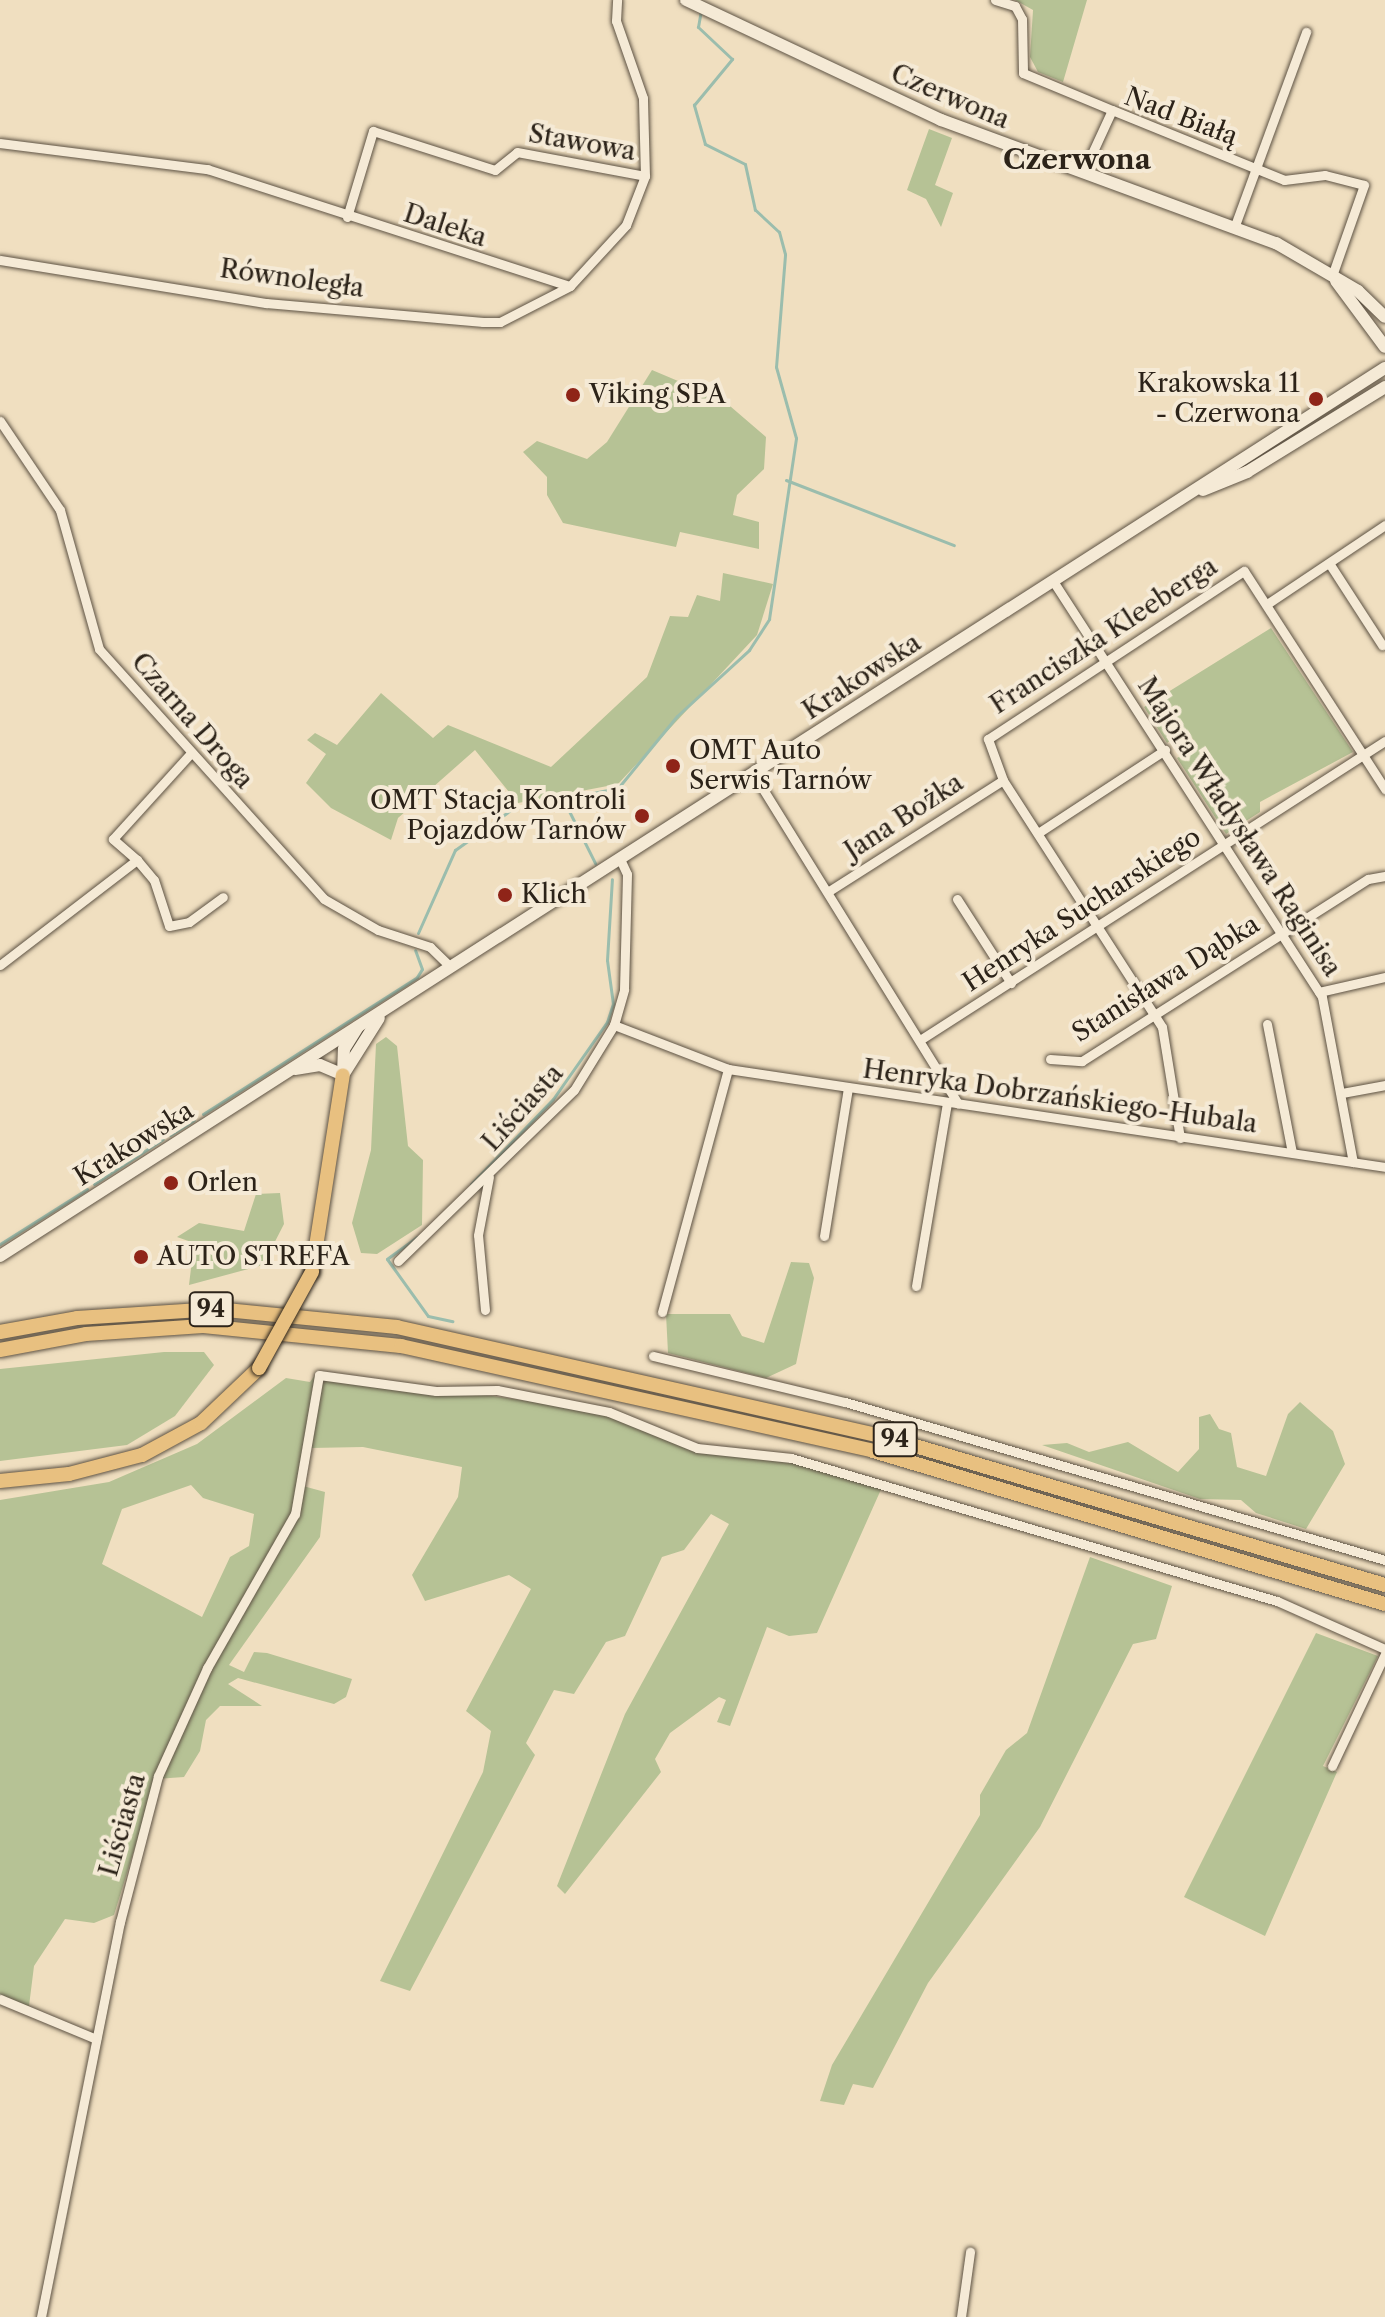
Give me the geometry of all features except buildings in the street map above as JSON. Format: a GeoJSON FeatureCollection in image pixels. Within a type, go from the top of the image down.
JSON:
{"type":"FeatureCollection","features":[{"type":"Feature","properties":{"kind":"main road","name":"Czerwona"},"geometry":{"type":"LineString","coordinates":[[687,1],[941,120],[1234,228],[1333,277],[1385,317]]}},
{"type":"Feature","properties":{"kind":"main road","name":"Czerwona"},"geometry":{"type":"LineString","coordinates":[[1333,277],[1385,347]]}},
{"type":"Feature","properties":{"kind":"main road","name":"Krakowska"},"geometry":{"type":"LineString","coordinates":[[0,1256],[1053,581],[1200,491],[1385,368]]}},
{"type":"Feature","properties":{"kind":"main road","name":"Krakowska"},"geometry":{"type":"LineString","coordinates":[[1200,491],[1247,472],[1385,387]]}},
{"type":"Feature","properties":{"kind":"main road","name":"Krakowska"},"geometry":{"type":"LineString","coordinates":[[343,1075],[389,1007]]}},
{"type":"Feature","properties":{"kind":"main road"},"geometry":{"type":"LineString","coordinates":[[0,1481],[69,1474],[142,1455],[201,1423],[259,1368],[312,1272],[343,1075],[344,1049],[360,1024]]}},
{"type":"Feature","properties":{"kind":"main road"},"geometry":{"type":"LineString","coordinates":[[305,1059],[329,1059],[343,1075]]}},
{"type":"Feature","properties":{"kind":"main road"},"geometry":{"type":"LineString","coordinates":[[292,1070],[320,1065],[343,1075]]}},
{"type":"Feature","properties":{"kind":"main road","name":"94"},"geometry":{"type":"LineString","coordinates":[[0,1330],[216,1309],[410,1330],[878,1435],[1385,1585]]}},
{"type":"Feature","properties":{"kind":"main road","name":"94"},"geometry":{"type":"LineString","coordinates":[[0,1350],[86,1334],[203,1326],[401,1346],[889,1455],[1385,1604]]}},
{"type":"Feature","properties":{"kind":"street"},"geometry":{"type":"LineString","coordinates":[[570,286],[626,225],[645,176],[643,98],[616,21],[617,0]]}},
{"type":"Feature","properties":{"kind":"street"},"geometry":{"type":"LineString","coordinates":[[995,0],[1015,6],[1022,19],[1023,73],[1112,110]]}},
{"type":"Feature","properties":{"kind":"street","name":"Nad Białą"},"geometry":{"type":"LineString","coordinates":[[1234,228],[1306,32]]}},
{"type":"Feature","properties":{"kind":"street","name":"Nad Białą"},"geometry":{"type":"LineString","coordinates":[[1083,173],[1112,110],[1292,181],[1325,175],[1364,185],[1333,277]]}},
{"type":"Feature","properties":{"kind":"street","name":"Stawowa"},"geometry":{"type":"LineString","coordinates":[[347,217],[373,131],[495,170],[517,152],[645,176]]}},
{"type":"Feature","properties":{"kind":"street","name":"Daleka"},"geometry":{"type":"LineString","coordinates":[[0,143],[207,169],[347,217],[570,286]]}},
{"type":"Feature","properties":{"kind":"street","name":"Równoległa"},"geometry":{"type":"LineString","coordinates":[[0,260],[266,303],[483,322],[500,322],[570,286]]}},
{"type":"Feature","properties":{"kind":"street","name":"Czarna Droga"},"geometry":{"type":"LineString","coordinates":[[0,421],[60,510],[99,649],[324,899],[378,930],[430,947],[451,967]]}},
{"type":"Feature","properties":{"kind":"street"},"geometry":{"type":"LineString","coordinates":[[1267,604],[1385,525]]}},
{"type":"Feature","properties":{"kind":"street"},"geometry":{"type":"LineString","coordinates":[[1329,563],[1382,645]]}},
{"type":"Feature","properties":{"kind":"street","name":"Franciszka Kleeberga"},"geometry":{"type":"LineString","coordinates":[[1157,1016],[1003,780],[988,739],[1244,571],[1385,789]]}},
{"type":"Feature","properties":{"kind":"street","name":"Majora Władysława Raginisa"},"geometry":{"type":"LineString","coordinates":[[1053,581],[1319,992],[1342,1093],[1353,1162]]}},
{"type":"Feature","properties":{"kind":"street","name":"Henryka Sucharskiego"},"geometry":{"type":"LineString","coordinates":[[923,1038],[1385,741]]}},
{"type":"Feature","properties":{"kind":"street"},"geometry":{"type":"LineString","coordinates":[[1038,833],[1165,750]]}},
{"type":"Feature","properties":{"kind":"street"},"geometry":{"type":"LineString","coordinates":[[191,753],[113,839],[154,880],[169,926],[189,922],[223,897]]}},
{"type":"Feature","properties":{"kind":"street"},"geometry":{"type":"LineString","coordinates":[[753,773],[923,1038],[958,1104]]}},
{"type":"Feature","properties":{"kind":"street","name":"Jana Bożka"},"geometry":{"type":"LineString","coordinates":[[829,891],[1003,780]]}},
{"type":"Feature","properties":{"kind":"street","name":"Liściasta"},"geometry":{"type":"LineString","coordinates":[[398,1261],[489,1177],[574,1090],[614,1025],[624,989],[627,874],[620,859]]}},
{"type":"Feature","properties":{"kind":"street"},"geometry":{"type":"LineString","coordinates":[[0,965],[137,860]]}},
{"type":"Feature","properties":{"kind":"street","name":"Stanisława Dąbka"},"geometry":{"type":"LineString","coordinates":[[1050,1059],[1082,1061],[1368,879],[1385,876]]}},
{"type":"Feature","properties":{"kind":"street"},"geometry":{"type":"LineString","coordinates":[[957,899],[1011,983]]}},
{"type":"Feature","properties":{"kind":"street"},"geometry":{"type":"LineString","coordinates":[[1319,992],[1385,977]]}},
{"type":"Feature","properties":{"kind":"street"},"geometry":{"type":"LineString","coordinates":[[1157,1016],[1180,1138]]}},
{"type":"Feature","properties":{"kind":"street"},"geometry":{"type":"LineString","coordinates":[[1267,1024],[1292,1153]]}},
{"type":"Feature","properties":{"kind":"street","name":"Henryka Dobrzańskiego-Hubala"},"geometry":{"type":"LineString","coordinates":[[614,1025],[728,1069],[1385,1167]]}},
{"type":"Feature","properties":{"kind":"street"},"geometry":{"type":"LineString","coordinates":[[662,1312],[728,1069]]}},
{"type":"Feature","properties":{"kind":"street"},"geometry":{"type":"LineString","coordinates":[[1342,1093],[1385,1085]]}},
{"type":"Feature","properties":{"kind":"street"},"geometry":{"type":"LineString","coordinates":[[824,1236],[848,1088]]}},
{"type":"Feature","properties":{"kind":"street"},"geometry":{"type":"LineString","coordinates":[[916,1286],[947,1103]]}},
{"type":"Feature","properties":{"kind":"street"},"geometry":{"type":"LineString","coordinates":[[485,1310],[478,1235],[489,1177]]}},
{"type":"Feature","properties":{"kind":"street"},"geometry":{"type":"LineString","coordinates":[[653,1356],[860,1406],[1385,1560]]}},
{"type":"Feature","properties":{"kind":"street","name":"Liściasta"},"geometry":{"type":"LineString","coordinates":[[41,2317],[96,2039],[158,1776],[207,1668],[295,1514],[319,1375],[436,1391],[497,1390],[609,1412],[697,1448],[791,1458],[1277,1601],[1385,1651]]}},
{"type":"Feature","properties":{"kind":"street"},"geometry":{"type":"LineString","coordinates":[[1332,1766],[1385,1651]]}},
{"type":"Feature","properties":{"kind":"street"},"geometry":{"type":"LineString","coordinates":[[0,1999],[96,2039]]}},
{"type":"Feature","properties":{"kind":"street"},"geometry":{"type":"LineString","coordinates":[[961,2317],[970,2252]]}},
{"type":"Feature","properties":{"kind":"green space"},"geometry":{"type":"Polygon","coordinates":[[[1015,0],[1087,0],[1063,82],[1038,72],[1030,57],[1033,10],[1015,0]]]}},
{"type":"Feature","properties":{"kind":"green space"},"geometry":{"type":"Polygon","coordinates":[[[929,129],[952,138],[935,185],[953,193],[941,227],[926,199],[907,190],[929,129]]]}},
{"type":"Feature","properties":{"kind":"green space"},"geometry":{"type":"Polygon","coordinates":[[[652,370],[723,400],[766,437],[764,469],[737,495],[733,515],[759,522],[759,549],[680,532],[676,547],[563,523],[547,495],[547,477],[523,452],[537,441],[587,459],[607,442],[652,370]]]}},
{"type":"Feature","properties":{"kind":"green space"},"geometry":{"type":"Polygon","coordinates":[[[723,573],[773,584],[757,635],[618,784],[518,803],[475,750],[398,818],[391,840],[331,808],[306,783],[326,754],[307,740],[315,733],[337,745],[381,693],[433,738],[448,725],[551,767],[647,677],[670,616],[688,617],[697,595],[720,601],[723,573]]]}},
{"type":"Feature","properties":{"kind":"green space"},"geometry":{"type":"Polygon","coordinates":[[[1271,628],[1353,752],[1260,802],[1260,812],[1226,834],[1177,758],[1198,746],[1185,729],[1167,743],[1144,707],[1271,628]]]}},
{"type":"Feature","properties":{"kind":"green space"},"geometry":{"type":"Polygon","coordinates":[[[386,1037],[397,1046],[408,1146],[423,1160],[422,1225],[377,1254],[361,1253],[352,1223],[371,1150],[376,1044],[386,1037]]]}},
{"type":"Feature","properties":{"kind":"green space"},"geometry":{"type":"Polygon","coordinates":[[[280,1193],[284,1224],[263,1265],[189,1285],[194,1243],[177,1237],[199,1223],[244,1231],[256,1194],[280,1193]]]}},
{"type":"Feature","properties":{"kind":"green space"},"geometry":{"type":"Polygon","coordinates":[[[791,1262],[809,1263],[814,1278],[796,1364],[766,1378],[668,1353],[666,1314],[730,1314],[742,1336],[764,1343],[791,1262]]]}},
{"type":"Feature","properties":{"kind":"green space"},"geometry":{"type":"Polygon","coordinates":[[[164,1352],[204,1352],[214,1365],[175,1416],[127,1445],[0,1461],[0,1369],[164,1352]]]}},
{"type":"Feature","properties":{"kind":"green space"},"geometry":{"type":"Polygon","coordinates":[[[318,1371],[598,1411],[684,1443],[777,1457],[883,1485],[817,1633],[789,1636],[767,1627],[730,1726],[717,1722],[726,1700],[719,1697],[670,1733],[655,1759],[661,1772],[565,1894],[557,1886],[625,1714],[729,1524],[711,1514],[684,1550],[662,1557],[625,1636],[606,1642],[574,1694],[554,1690],[526,1743],[535,1755],[410,1991],[380,1981],[483,1772],[491,1731],[466,1711],[531,1589],[509,1575],[425,1601],[412,1575],[458,1497],[462,1467],[363,1447],[311,1448],[303,1486],[325,1492],[320,1537],[229,1665],[244,1672],[254,1652],[267,1653],[352,1679],[346,1697],[334,1704],[238,1678],[228,1684],[262,1706],[220,1706],[206,1720],[200,1751],[184,1777],[156,1779],[114,1915],[94,1923],[65,1919],[34,1966],[29,2006],[0,1997],[0,1500],[109,1482],[197,1444],[286,1378],[310,1382],[318,1371]],[[191,1485],[122,1509],[102,1564],[202,1617],[230,1557],[249,1546],[254,1514],[203,1498],[191,1485]]]}},
{"type":"Feature","properties":{"kind":"green space"},"geometry":{"type":"Polygon","coordinates":[[[1300,1402],[1333,1431],[1345,1464],[1306,1529],[1256,1513],[1241,1500],[1200,1499],[1042,1445],[1067,1443],[1089,1452],[1128,1442],[1178,1472],[1199,1449],[1199,1417],[1210,1414],[1219,1429],[1231,1433],[1237,1467],[1266,1476],[1288,1414],[1300,1402]]]}},
{"type":"Feature","properties":{"kind":"green space"},"geometry":{"type":"Polygon","coordinates":[[[1090,1557],[1172,1586],[1156,1639],[1133,1644],[1040,1827],[928,1983],[873,2088],[853,2084],[844,2105],[820,2101],[832,2065],[980,1815],[980,1795],[1006,1750],[1027,1733],[1090,1557]]]}},
{"type":"Feature","properties":{"kind":"green space"},"geometry":{"type":"Polygon","coordinates":[[[1316,1633],[1378,1656],[1323,1766],[1337,1772],[1265,1936],[1184,1897],[1316,1633]]]}},
{"type":"Feature","properties":{"kind":"waterway"},"geometry":{"type":"LineString","coordinates":[[418,933],[455,850],[512,809],[618,788],[677,716],[749,650],[769,619],[796,438],[776,367],[785,254],[779,232],[755,210],[745,164],[705,144],[694,105],[732,59],[698,27],[701,10]]}},
{"type":"Feature","properties":{"kind":"waterway"},"geometry":{"type":"LineString","coordinates":[[786,480],[954,545]]}},
{"type":"Feature","properties":{"kind":"waterway"},"geometry":{"type":"LineString","coordinates":[[563,799],[595,863]]}},
{"type":"Feature","properties":{"kind":"waterway"},"geometry":{"type":"LineString","coordinates":[[471,1184],[553,1099],[607,1022],[613,1004],[607,960],[612,879]]}},
{"type":"Feature","properties":{"kind":"waterway"},"geometry":{"type":"LineString","coordinates":[[203,1114],[417,977],[422,969],[415,950]]}},
{"type":"Feature","properties":{"kind":"waterway"},"geometry":{"type":"LineString","coordinates":[[170,1135],[194,1120]]}},
{"type":"Feature","properties":{"kind":"waterway"},"geometry":{"type":"LineString","coordinates":[[94,1184],[163,1139]]}},
{"type":"Feature","properties":{"kind":"waterway"},"geometry":{"type":"LineString","coordinates":[[0,1244],[87,1189]]}},
{"type":"Feature","properties":{"kind":"waterway"},"geometry":{"type":"LineString","coordinates":[[417,1237],[387,1259],[428,1316],[452,1321]]}},
{"type":"Feature","properties":{"kind":"place","name":"Viking SPA"},"geometry":{"type":"Point","coordinates":[573,395]}},
{"type":"Feature","properties":{"kind":"place","name":"Krakowska 11 - Czerwona"},"geometry":{"type":"Point","coordinates":[1316,399]}},
{"type":"Feature","properties":{"kind":"place","name":"OMT Auto Serwis Tarnów"},"geometry":{"type":"Point","coordinates":[673,766]}},
{"type":"Feature","properties":{"kind":"place","name":"OMT Stacja Kontroli Pojazdów Tarnów"},"geometry":{"type":"Point","coordinates":[642,816]}},
{"type":"Feature","properties":{"kind":"place","name":"Klich"},"geometry":{"type":"Point","coordinates":[505,895]}},
{"type":"Feature","properties":{"kind":"place","name":"Orlen"},"geometry":{"type":"Point","coordinates":[171,1183]}},
{"type":"Feature","properties":{"kind":"place","name":"AUTO STREFA"},"geometry":{"type":"Point","coordinates":[141,1257]}},
{"type":"Feature","properties":{"kind":"district","name":"Czerwona"},"geometry":{"type":"Point","coordinates":[1077,159]}}]}
